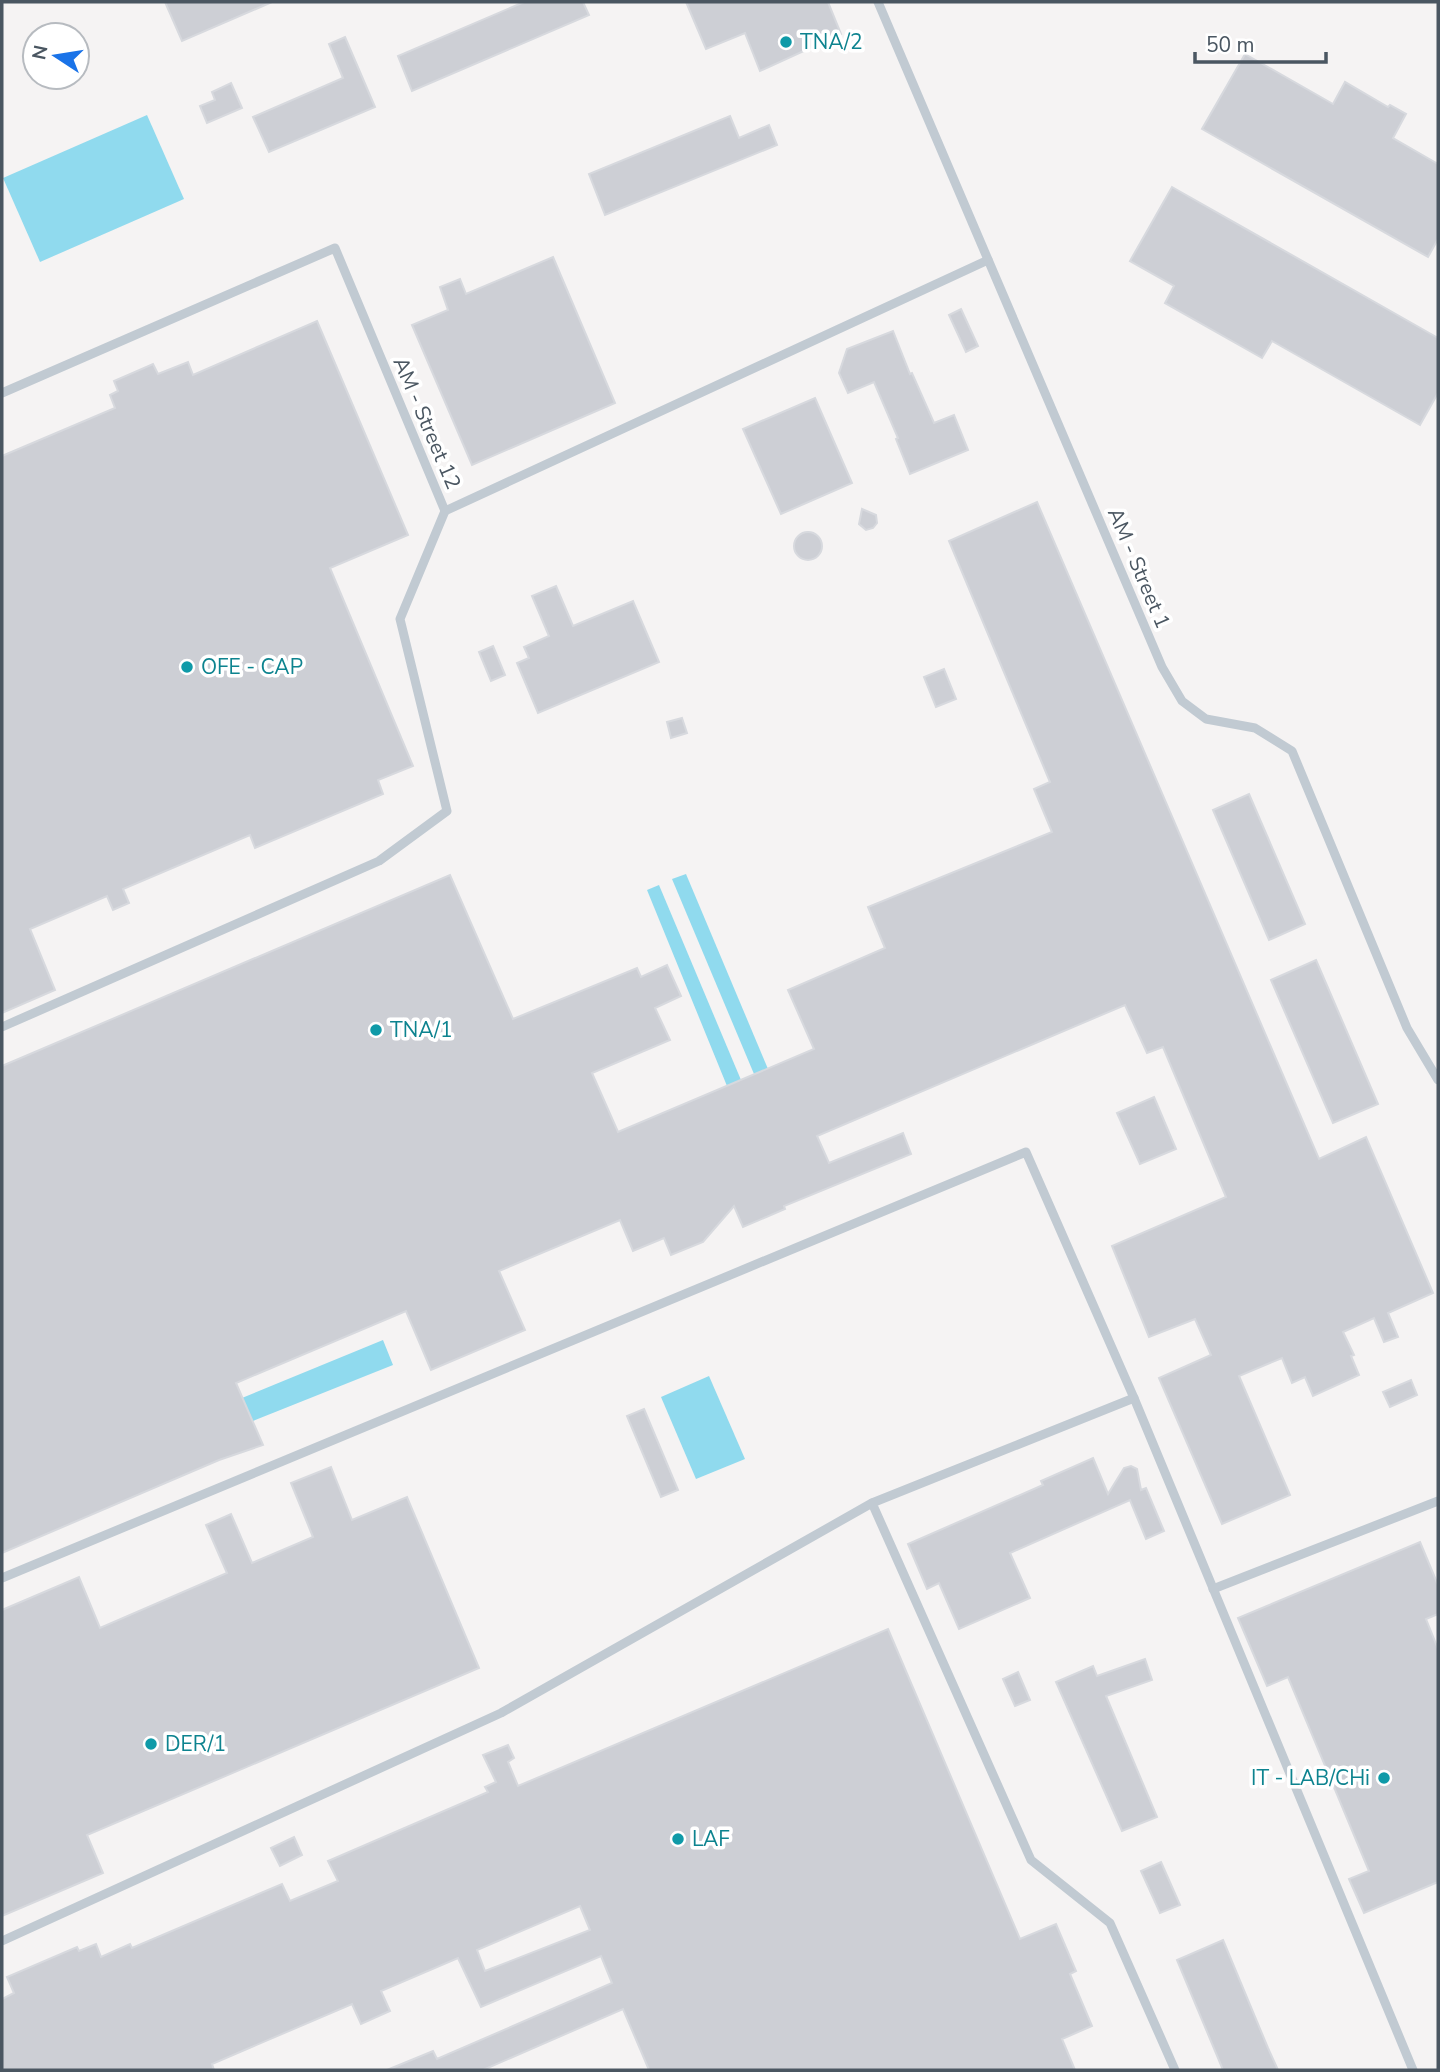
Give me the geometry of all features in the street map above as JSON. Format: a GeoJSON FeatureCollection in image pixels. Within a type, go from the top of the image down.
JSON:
{"type":"FeatureCollection","features":[{"type":"Feature","properties":{"kind":"lane","name":"AM - Street 1"},"geometry":{"type":"LineString","coordinates":[[878,2],[1162,667],[1182,701],[1206,719],[1255,728],[1292,751],[1407,1028],[1438,1080]]}},
{"type":"Feature","properties":{"kind":"lane","name":"AM - Street 12"},"geometry":{"type":"LineString","coordinates":[[2,393],[335,248],[445,512],[988,260]]}},
{"type":"Feature","properties":{"kind":"lane"},"geometry":{"type":"LineString","coordinates":[[2,1027],[379,861],[447,811],[400,619],[445,512]]}},
{"type":"Feature","properties":{"kind":"lane"},"geometry":{"type":"LineString","coordinates":[[2,1578],[1027,1152],[1134,1398],[1413,2070]]}},
{"type":"Feature","properties":{"kind":"lane"},"geometry":{"type":"LineString","coordinates":[[2,1941],[501,1713],[872,1503],[1134,1398]]}},
{"type":"Feature","properties":{"kind":"lane"},"geometry":{"type":"LineString","coordinates":[[1213,1589],[1438,1501]]}},
{"type":"Feature","properties":{"kind":"lane"},"geometry":{"type":"LineString","coordinates":[[872,1503],[1031,1860],[1110,1923],[1175,2070]]}},
{"type":"Feature","properties":{"kind":"water"},"geometry":{"type":"Polygon","coordinates":[[[147,115],[184,199],[40,262],[3,178],[147,115]]]}},
{"type":"Feature","properties":{"kind":"water"},"geometry":{"type":"Polygon","coordinates":[[[686,874],[768,1069],[754,1074],[672,879],[686,874]]]}},
{"type":"Feature","properties":{"kind":"water"},"geometry":{"type":"Polygon","coordinates":[[[659,885],[741,1080],[727,1086],[647,890],[659,885]]]}},
{"type":"Feature","properties":{"kind":"water"},"geometry":{"type":"Polygon","coordinates":[[[383,1340],[393,1365],[253,1421],[242,1398],[383,1340]]]}},
{"type":"Feature","properties":{"kind":"water"},"geometry":{"type":"Polygon","coordinates":[[[709,1376],[745,1459],[696,1479],[661,1397],[709,1376]]]}},
{"type":"Feature","properties":{"kind":"building"},"geometry":{"type":"Polygon","coordinates":[[[165,2],[272,2],[182,41],[165,2]]]}},
{"type":"Feature","properties":{"kind":"building"},"geometry":{"type":"Polygon","coordinates":[[[524,2],[583,2],[589,15],[412,91],[398,56],[524,2]]]}},
{"type":"Feature","properties":{"kind":"building","name":"TNA/2"},"geometry":{"type":"Polygon","coordinates":[[[686,2],[828,2],[841,34],[760,71],[745,33],[706,49],[686,2]]]}},
{"type":"Feature","properties":{"kind":"building"},"geometry":{"type":"Polygon","coordinates":[[[345,37],[375,107],[269,152],[253,117],[343,78],[329,44],[345,37]]]}},
{"type":"Feature","properties":{"kind":"building"},"geometry":{"type":"Polygon","coordinates":[[[1245,54],[1333,104],[1345,82],[1388,107],[1390,105],[1406,114],[1393,138],[1438,164],[1438,239],[1428,257],[1202,129],[1245,54]]]}},
{"type":"Feature","properties":{"kind":"building"},"geometry":{"type":"Polygon","coordinates":[[[231,83],[242,108],[207,123],[200,106],[215,100],[212,92],[231,83]]]}},
{"type":"Feature","properties":{"kind":"building"},"geometry":{"type":"Polygon","coordinates":[[[730,116],[739,138],[769,125],[777,145],[605,215],[589,174],[730,116]]]}},
{"type":"Feature","properties":{"kind":"building"},"geometry":{"type":"Polygon","coordinates":[[[1172,187],[1438,338],[1438,393],[1420,425],[1272,341],[1262,358],[1165,303],[1174,286],[1130,261],[1172,187]]]}},
{"type":"Feature","properties":{"kind":"building"},"geometry":{"type":"Polygon","coordinates":[[[553,257],[615,403],[472,465],[412,325],[448,310],[440,287],[460,279],[466,294],[553,257]]]}},
{"type":"Feature","properties":{"kind":"building"},"geometry":{"type":"Polygon","coordinates":[[[961,309],[978,346],[966,352],[949,315],[961,309]]]}},
{"type":"Feature","properties":{"kind":"building","name":"OFE - CAP"},"geometry":{"type":"Polygon","coordinates":[[[317,321],[408,535],[330,568],[413,766],[378,780],[383,794],[255,848],[250,835],[123,889],[129,903],[113,910],[107,896],[30,929],[55,990],[2,1013],[2,456],[115,408],[110,395],[118,391],[114,381],[153,364],[158,374],[188,362],[193,375],[317,321]]]}},
{"type":"Feature","properties":{"kind":"building"},"geometry":{"type":"Polygon","coordinates":[[[893,331],[934,423],[954,415],[968,450],[910,474],[874,382],[848,393],[839,373],[847,349],[893,331]]]}},
{"type":"Feature","properties":{"kind":"building"},"geometry":{"type":"Polygon","coordinates":[[[815,398],[852,483],[781,514],[743,429],[815,398]]]}},
{"type":"Feature","properties":{"kind":"building","name":"TNA/1"},"geometry":{"type":"Polygon","coordinates":[[[1037,502],[1319,1159],[1366,1137],[1433,1293],[1388,1313],[1398,1337],[1384,1342],[1374,1318],[1343,1332],[1354,1355],[1351,1356],[1359,1375],[1313,1396],[1305,1377],[1292,1383],[1282,1358],[1239,1376],[1290,1495],[1222,1524],[1159,1378],[1211,1355],[1195,1319],[1149,1337],[1112,1246],[1226,1197],[1163,1047],[1147,1053],[1125,1005],[817,1136],[829,1163],[903,1133],[911,1154],[784,1206],[785,1209],[743,1227],[734,1206],[703,1242],[671,1255],[664,1238],[633,1251],[620,1220],[499,1271],[525,1330],[431,1370],[406,1311],[236,1383],[263,1445],[219,1460],[2,1553],[2,1066],[450,875],[513,1019],[637,968],[641,977],[667,965],[681,996],[655,1008],[670,1040],[592,1073],[618,1132],[814,1049],[788,990],[885,948],[868,907],[1052,832],[1034,789],[1050,782],[949,541],[1037,502]]]}},
{"type":"Feature","properties":{"kind":"building"},"geometry":{"type":"Polygon","coordinates":[[[862,509],[876,515],[877,523],[873,528],[866,530],[859,524],[862,509]]]}},
{"type":"Feature","properties":{"kind":"building"},"geometry":{"type":"Polygon","coordinates":[[[808,532],[818,536],[822,546],[818,556],[808,560],[798,556],[794,546],[798,536],[808,532]]]}},
{"type":"Feature","properties":{"kind":"building"},"geometry":{"type":"Polygon","coordinates":[[[556,586],[573,626],[633,601],[659,662],[538,713],[517,663],[529,658],[524,647],[549,636],[532,596],[556,586]]]}},
{"type":"Feature","properties":{"kind":"building"},"geometry":{"type":"Polygon","coordinates":[[[493,646],[505,675],[491,681],[479,652],[493,646]]]}},
{"type":"Feature","properties":{"kind":"building"},"geometry":{"type":"Polygon","coordinates":[[[944,669],[956,699],[936,707],[924,677],[944,669]]]}},
{"type":"Feature","properties":{"kind":"building"},"geometry":{"type":"Polygon","coordinates":[[[682,718],[687,733],[671,738],[667,722],[682,718]]]}},
{"type":"Feature","properties":{"kind":"building"},"geometry":{"type":"Polygon","coordinates":[[[1249,794],[1305,924],[1269,940],[1213,810],[1249,794]]]}},
{"type":"Feature","properties":{"kind":"building"},"geometry":{"type":"Polygon","coordinates":[[[1316,960],[1378,1104],[1333,1123],[1271,980],[1316,960]]]}},
{"type":"Feature","properties":{"kind":"building"},"geometry":{"type":"Polygon","coordinates":[[[1154,1097],[1176,1149],[1140,1164],[1117,1113],[1154,1097]]]}},
{"type":"Feature","properties":{"kind":"building"},"geometry":{"type":"Polygon","coordinates":[[[1411,1380],[1417,1395],[1390,1407],[1383,1392],[1411,1380]]]}},
{"type":"Feature","properties":{"kind":"building"},"geometry":{"type":"Polygon","coordinates":[[[644,1409],[678,1490],[661,1497],[627,1416],[644,1409]]]}},
{"type":"Feature","properties":{"kind":"building"},"geometry":{"type":"Polygon","coordinates":[[[1093,1458],[1108,1494],[1124,1468],[1131,1466],[1137,1469],[1141,1490],[1146,1488],[1164,1531],[1146,1539],[1130,1500],[1010,1553],[1030,1598],[959,1629],[939,1583],[927,1589],[908,1544],[1043,1485],[1041,1481],[1093,1458]]]}},
{"type":"Feature","properties":{"kind":"building","name":"DER/1"},"geometry":{"type":"Polygon","coordinates":[[[331,1467],[352,1520],[407,1497],[479,1668],[87,1835],[103,1873],[2,1916],[2,1610],[79,1577],[100,1628],[227,1573],[206,1525],[231,1514],[252,1563],[313,1537],[291,1483],[331,1467]]]}},
{"type":"Feature","properties":{"kind":"building","name":"IT - LAB/CHi"},"geometry":{"type":"Polygon","coordinates":[[[1420,1542],[1438,1585],[1438,1614],[1426,1619],[1438,1649],[1438,1882],[1364,1913],[1349,1879],[1369,1871],[1288,1677],[1267,1686],[1238,1618],[1420,1542]]]}},
{"type":"Feature","properties":{"kind":"building","name":"LAF"},"geometry":{"type":"Polygon","coordinates":[[[888,1629],[1020,1939],[1056,1924],[1076,1971],[1070,1974],[1092,2026],[1062,2039],[1075,2070],[649,2070],[623,2009],[483,2070],[387,2070],[433,2051],[437,2059],[612,1983],[601,1956],[481,2007],[458,1958],[381,1991],[390,2011],[361,2024],[352,2004],[212,2064],[214,2070],[2,2070],[2,1999],[14,1993],[7,1977],[77,1947],[79,1951],[96,1944],[101,1957],[130,1944],[132,1948],[282,1884],[290,1901],[338,1881],[328,1861],[488,1792],[485,1787],[496,1782],[483,1755],[508,1745],[514,1758],[508,1762],[518,1786],[888,1629]],[[580,1906],[477,1950],[485,1971],[590,1930],[580,1906]]]}},
{"type":"Feature","properties":{"kind":"building"},"geometry":{"type":"Polygon","coordinates":[[[1145,1659],[1152,1680],[1106,1696],[1157,1817],[1122,1831],[1056,1682],[1093,1666],[1097,1676],[1145,1659]]]}},
{"type":"Feature","properties":{"kind":"building"},"geometry":{"type":"Polygon","coordinates":[[[1018,1672],[1030,1700],[1015,1706],[1003,1679],[1018,1672]]]}},
{"type":"Feature","properties":{"kind":"building"},"geometry":{"type":"Polygon","coordinates":[[[294,1837],[302,1855],[280,1866],[271,1848],[294,1837]]]}},
{"type":"Feature","properties":{"kind":"building"},"geometry":{"type":"Polygon","coordinates":[[[1161,1862],[1180,1905],[1160,1913],[1141,1871],[1161,1862]]]}},
{"type":"Feature","properties":{"kind":"building"},"geometry":{"type":"Polygon","coordinates":[[[1223,1940],[1278,2070],[1223,2070],[1177,1960],[1223,1940]]]}},
{"type":"Feature","properties":{"kind":"place","name":"TNA/2"},"geometry":{"type":"Point","coordinates":[786,42]}},
{"type":"Feature","properties":{"kind":"place","name":"OFE - CAP"},"geometry":{"type":"Point","coordinates":[187,667]}},
{"type":"Feature","properties":{"kind":"place","name":"TNA/1"},"geometry":{"type":"Point","coordinates":[376,1030]}},
{"type":"Feature","properties":{"kind":"place","name":"DER/1"},"geometry":{"type":"Point","coordinates":[151,1744]}},
{"type":"Feature","properties":{"kind":"place","name":"IT - LAB/CHi"},"geometry":{"type":"Point","coordinates":[1384,1778]}},
{"type":"Feature","properties":{"kind":"place","name":"LAF"},"geometry":{"type":"Point","coordinates":[678,1839]}}]}
